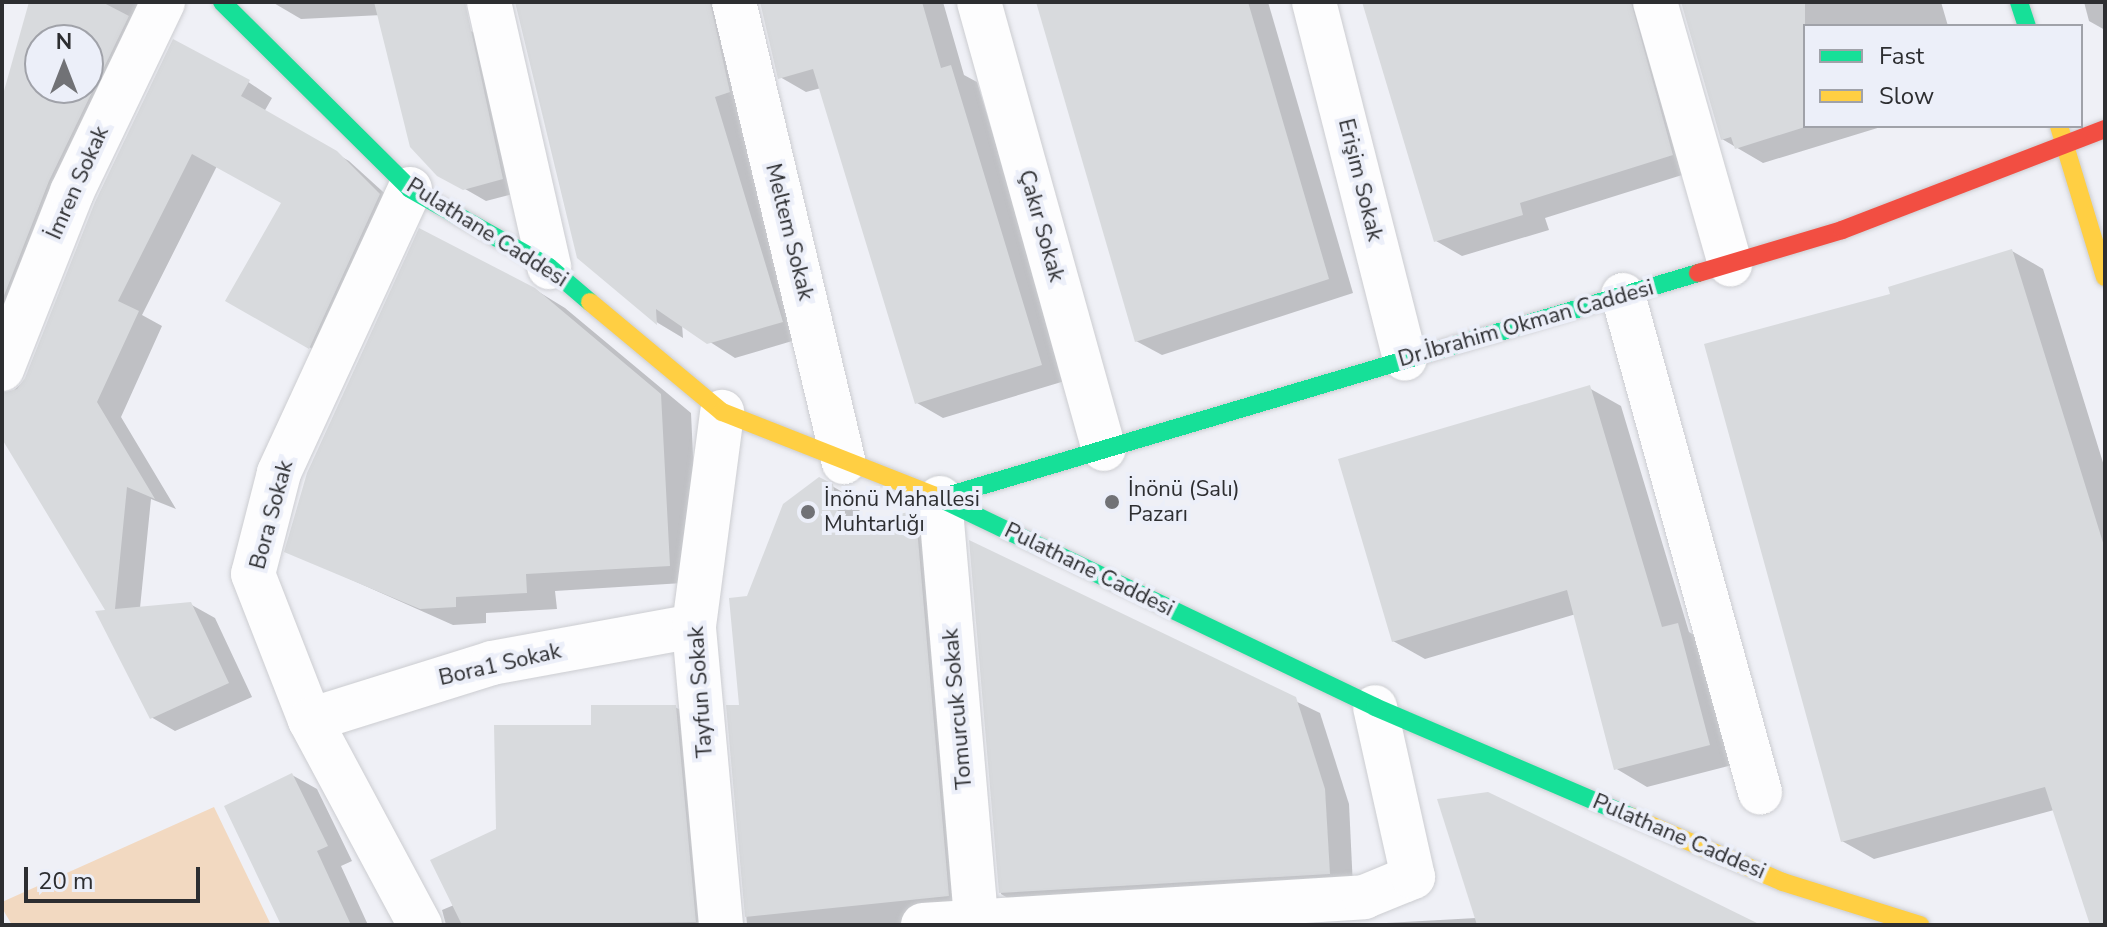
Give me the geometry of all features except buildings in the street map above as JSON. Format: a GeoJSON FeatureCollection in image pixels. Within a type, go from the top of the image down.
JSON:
{"type":"FeatureCollection","features":[{"type":"Feature","properties":{"kind":"street","name":"İmren Sokak"},"geometry":{"type":"LineString","coordinates":[[2,369],[72,192],[163,2]]}},
{"type":"Feature","properties":{"kind":"street","name":"Pulathane Caddesi"},"geometry":{"type":"LineString","coordinates":[[222,2],[410,189],[549,267],[722,412],[940,498],[1375,707],[1783,882],[1920,925]]}},
{"type":"Feature","properties":{"kind":"street"},"geometry":{"type":"LineString","coordinates":[[489,2],[549,267]]}},
{"type":"Feature","properties":{"kind":"street","name":"Meltem Sokak"},"geometry":{"type":"LineString","coordinates":[[734,2],[844,462]]}},
{"type":"Feature","properties":{"kind":"street","name":"Çakır Sokak"},"geometry":{"type":"LineString","coordinates":[[979,2],[1104,449]]}},
{"type":"Feature","properties":{"kind":"street","name":"Erişim Sokak"},"geometry":{"type":"LineString","coordinates":[[1314,2],[1405,359]]}},
{"type":"Feature","properties":{"kind":"street"},"geometry":{"type":"LineString","coordinates":[[1655,2],[1730,264]]}},
{"type":"Feature","properties":{"kind":"street"},"geometry":{"type":"LineString","coordinates":[[2019,2],[2026,24]]}},
{"type":"Feature","properties":{"kind":"street","name":"Dr.İbrahim Okman Caddesi"},"geometry":{"type":"LineString","coordinates":[[940,498],[1842,230],[2061,134],[2105,129]]}},
{"type":"Feature","properties":{"kind":"street"},"geometry":{"type":"LineString","coordinates":[[2061,134],[2105,277]]}},
{"type":"Feature","properties":{"kind":"street","name":"Bora Sokak"},"geometry":{"type":"LineString","coordinates":[[410,189],[279,473],[253,574],[310,720],[420,925]]}},
{"type":"Feature","properties":{"kind":"street"},"geometry":{"type":"LineString","coordinates":[[1623,295],[1760,792]]}},
{"type":"Feature","properties":{"kind":"street","name":"Tayfun Sokak"},"geometry":{"type":"LineString","coordinates":[[721,925],[694,626],[722,412]]}},
{"type":"Feature","properties":{"kind":"street","name":"Tomurcuk Sokak"},"geometry":{"type":"LineString","coordinates":[[940,498],[976,920]]}},
{"type":"Feature","properties":{"kind":"street","name":"Bora1 Sokak"},"geometry":{"type":"LineString","coordinates":[[310,720],[492,663],[694,626]]}},
{"type":"Feature","properties":{"kind":"street"},"geometry":{"type":"LineString","coordinates":[[923,925],[1364,897],[1413,877],[1375,707]]}},
{"type":"Feature","properties":{"kind":"shaded area"},"geometry":{"type":"Polygon","coordinates":[[[214,807],[271,925],[12,925],[2,908],[2,902],[214,807]]]}},
{"type":"Feature","properties":{"kind":"traffic: fast"},"geometry":{"type":"LineString","coordinates":[[222,2],[410,189],[549,267],[590,302]]}},
{"type":"Feature","properties":{"kind":"traffic: fast"},"geometry":{"type":"LineString","coordinates":[[2019,2],[2026,24]]}},
{"type":"Feature","properties":{"kind":"traffic: fast"},"geometry":{"type":"LineString","coordinates":[[940,498],[1698,273]]}},
{"type":"Feature","properties":{"kind":"traffic: fast"},"geometry":{"type":"LineString","coordinates":[[935,496],[1375,707],[1632,817]]}},
{"type":"Feature","properties":{"kind":"traffic: slow"},"geometry":{"type":"LineString","coordinates":[[2060,128],[2105,277]]}},
{"type":"Feature","properties":{"kind":"traffic: slow"},"geometry":{"type":"LineString","coordinates":[[590,302],[722,412],[935,496]]}},
{"type":"Feature","properties":{"kind":"traffic: slow"},"geometry":{"type":"LineString","coordinates":[[1632,817],[1783,882],[1920,925]]}},
{"type":"Feature","properties":{"kind":"traffic: jam"},"geometry":{"type":"LineString","coordinates":[[1698,273],[1842,230],[2105,129]]}},
{"type":"Feature","properties":{"kind":"place","name":"İnönü (Salı) Pazarı"},"geometry":{"type":"Point","coordinates":[1112,502]}},
{"type":"Feature","properties":{"kind":"place","name":"İnönü Mahallesi Muhtarlığı"},"geometry":{"type":"Point","coordinates":[808,512]}}]}
